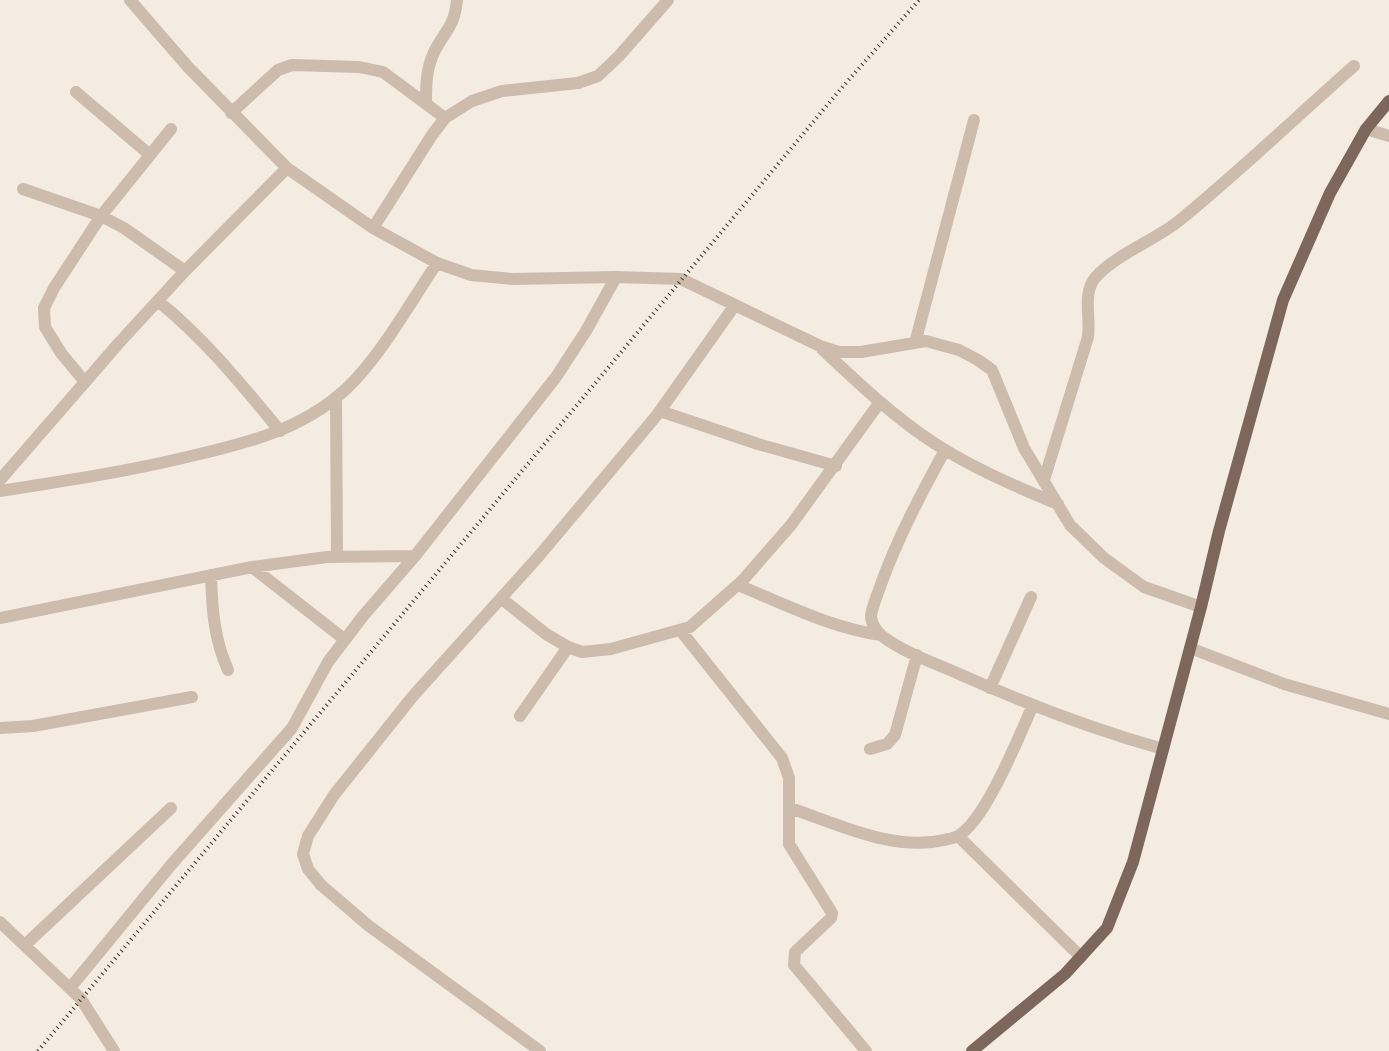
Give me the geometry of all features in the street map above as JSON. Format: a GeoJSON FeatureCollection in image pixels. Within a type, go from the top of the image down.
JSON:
{"type":"FeatureCollection","features":[{"type":"Feature","properties":{"kind":"main road"},"geometry":{"type":"LineString","coordinates":[[972,1051],[1065,974],[1107,928],[1133,862],[1201,607],[1219,531],[1283,300],[1330,193],[1366,129],[1389,101]]}},
{"type":"Feature","properties":{"kind":"street"},"geometry":{"type":"LineString","coordinates":[[130,0],[188,67],[287,168],[373,228],[437,263],[471,275],[512,279],[616,277],[681,280],[820,346],[839,352],[861,352],[926,341],[959,350],[992,370],[1024,448],[1070,525],[1104,558],[1144,588],[1201,607]]}},
{"type":"Feature","properties":{"kind":"street"},"geometry":{"type":"LineString","coordinates":[[426,104],[429,65],[432,54],[452,25],[458,0]]}},
{"type":"Feature","properties":{"kind":"street"},"geometry":{"type":"LineString","coordinates":[[373,228],[432,135],[445,118],[472,101],[502,91],[578,82],[598,76],[619,56],[668,0]]}},
{"type":"Feature","properties":{"kind":"street"},"geometry":{"type":"LineString","coordinates":[[232,113],[278,70],[292,65],[359,67],[383,72],[445,118]]}},
{"type":"Feature","properties":{"kind":"street"},"geometry":{"type":"LineString","coordinates":[[1044,480],[1088,338],[1090,325],[1088,298],[1095,279],[1108,266],[1179,221],[1354,66]]}},
{"type":"Feature","properties":{"kind":"street"},"geometry":{"type":"LineString","coordinates":[[76,92],[150,155]]}},
{"type":"Feature","properties":{"kind":"street"},"geometry":{"type":"LineString","coordinates":[[914,343],[974,120]]}},
{"type":"Feature","properties":{"kind":"street"},"geometry":{"type":"LineString","coordinates":[[85,382],[61,353],[45,327],[44,308],[54,288],[101,216],[171,128]]}},
{"type":"Feature","properties":{"kind":"street"},"geometry":{"type":"LineString","coordinates":[[1366,129],[1389,136]]}},
{"type":"Feature","properties":{"kind":"street"},"geometry":{"type":"LineString","coordinates":[[0,480],[158,301],[287,168]]}},
{"type":"Feature","properties":{"kind":"street"},"geometry":{"type":"LineString","coordinates":[[23,189],[101,216],[144,240],[185,272]]}},
{"type":"Feature","properties":{"kind":"street"},"geometry":{"type":"LineString","coordinates":[[0,491],[146,467],[233,447],[280,431],[320,409],[336,397],[366,367],[437,263]]}},
{"type":"Feature","properties":{"kind":"street"},"geometry":{"type":"LineString","coordinates":[[70,988],[171,866],[292,728],[328,662],[344,639],[415,556],[556,377],[586,331],[616,277]]}},
{"type":"Feature","properties":{"kind":"street"},"geometry":{"type":"LineString","coordinates":[[158,301],[187,324],[223,362],[280,431]]}},
{"type":"Feature","properties":{"kind":"street"},"geometry":{"type":"LineString","coordinates":[[540,1051],[369,926],[321,885],[308,870],[303,854],[308,836],[334,795],[413,696],[502,599],[660,411],[735,305]]}},
{"type":"Feature","properties":{"kind":"street"},"geometry":{"type":"LineString","coordinates":[[820,346],[880,402],[945,450],[1006,481],[1058,504]]}},
{"type":"Feature","properties":{"kind":"street"},"geometry":{"type":"LineString","coordinates":[[336,397],[337,557]]}},
{"type":"Feature","properties":{"kind":"street"},"geometry":{"type":"LineString","coordinates":[[502,599],[546,634],[568,647],[582,652],[594,652],[690,627],[738,585],[791,525],[836,466],[880,402]]}},
{"type":"Feature","properties":{"kind":"street"},"geometry":{"type":"LineString","coordinates":[[660,411],[758,444],[836,466]]}},
{"type":"Feature","properties":{"kind":"street"},"geometry":{"type":"LineString","coordinates":[[881,635],[874,626],[871,616],[884,575],[905,526],[945,450]]}},
{"type":"Feature","properties":{"kind":"street"},"geometry":{"type":"LineString","coordinates":[[0,618],[252,567],[337,557],[415,556]]}},
{"type":"Feature","properties":{"kind":"street"},"geometry":{"type":"LineString","coordinates":[[252,567],[344,639]]}},
{"type":"Feature","properties":{"kind":"street"},"geometry":{"type":"LineString","coordinates":[[211,575],[213,622],[216,640],[228,670]]}},
{"type":"Feature","properties":{"kind":"street"},"geometry":{"type":"LineString","coordinates":[[738,585],[822,620],[854,630],[881,635],[917,655],[1033,705],[1116,736],[1163,749]]}},
{"type":"Feature","properties":{"kind":"street"},"geometry":{"type":"LineString","coordinates":[[990,688],[1031,597]]}},
{"type":"Feature","properties":{"kind":"street"},"geometry":{"type":"LineString","coordinates":[[680,631],[782,758],[789,778],[789,844],[832,913],[831,918],[795,952],[794,965],[866,1051]]}},
{"type":"Feature","properties":{"kind":"street"},"geometry":{"type":"LineString","coordinates":[[520,716],[568,647]]}},
{"type":"Feature","properties":{"kind":"street"},"geometry":{"type":"LineString","coordinates":[[1190,648],[1284,684],[1389,714]]}},
{"type":"Feature","properties":{"kind":"street"},"geometry":{"type":"LineString","coordinates":[[870,749],[887,744],[895,735],[917,655]]}},
{"type":"Feature","properties":{"kind":"street"},"geometry":{"type":"LineString","coordinates":[[0,728],[33,726],[192,697]]}},
{"type":"Feature","properties":{"kind":"street"},"geometry":{"type":"LineString","coordinates":[[790,808],[891,840],[914,844],[958,836],[974,820],[999,780],[1033,705]]}},
{"type":"Feature","properties":{"kind":"street"},"geometry":{"type":"LineString","coordinates":[[25,945],[171,808]]}},
{"type":"Feature","properties":{"kind":"street"},"geometry":{"type":"LineString","coordinates":[[958,836],[1080,957]]}},
{"type":"Feature","properties":{"kind":"street"},"geometry":{"type":"LineString","coordinates":[[0,922],[81,999],[114,1051]]}},
{"type":"Feature","properties":{"kind":"railway"},"geometry":{"type":"LineString","coordinates":[[38,1051],[839,91],[919,0]]}}]}
